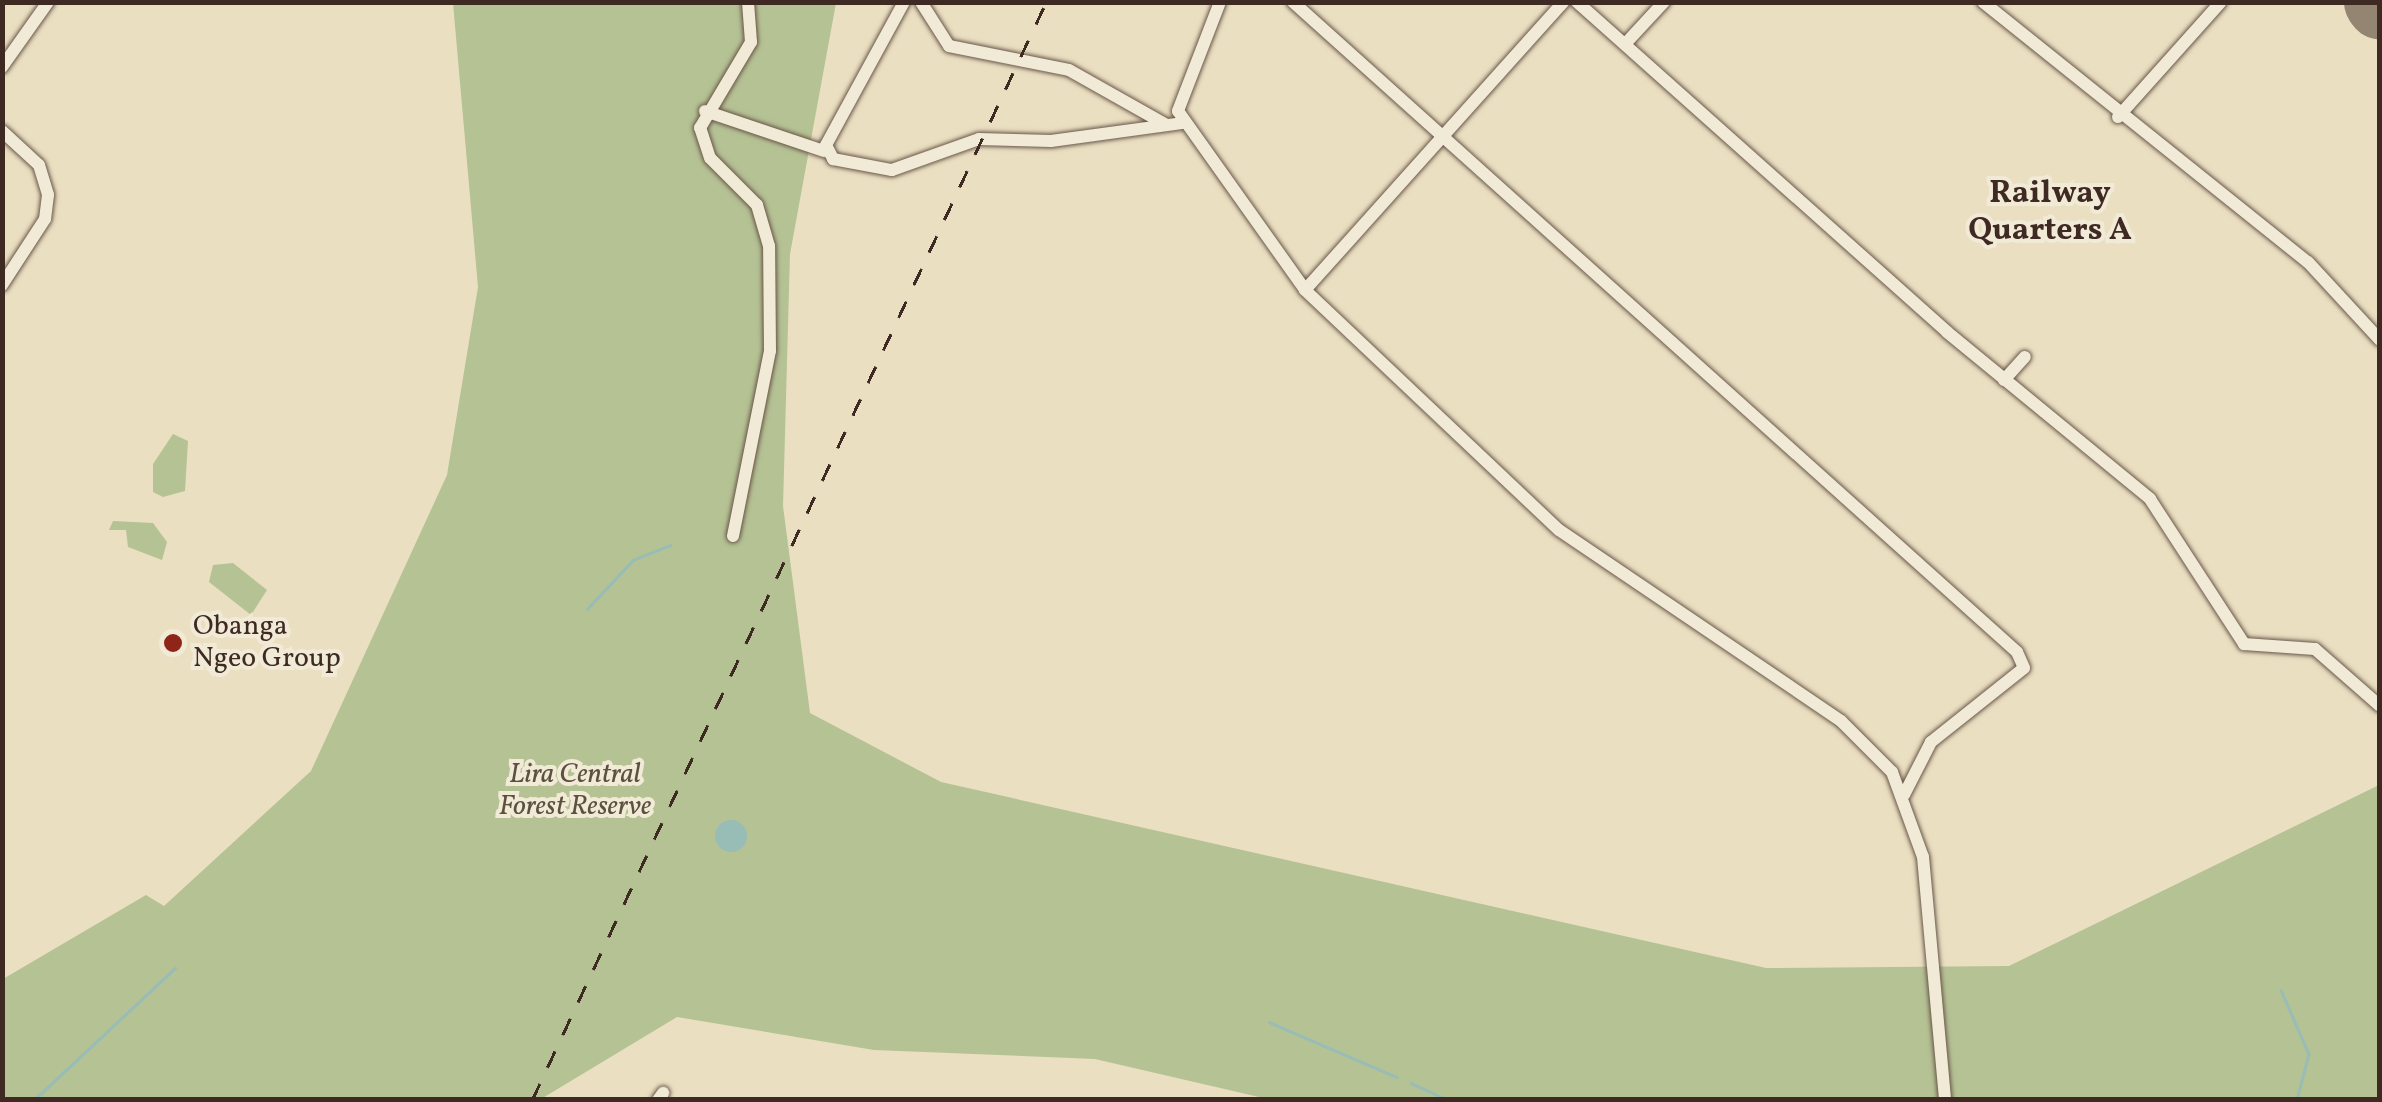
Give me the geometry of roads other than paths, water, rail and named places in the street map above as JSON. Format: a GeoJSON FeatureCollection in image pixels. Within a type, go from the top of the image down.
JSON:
{"type":"FeatureCollection","features":[{"type":"Feature","properties":{"kind":"street"},"geometry":{"type":"LineString","coordinates":[[2,67],[48,2]]}},
{"type":"Feature","properties":{"kind":"street"},"geometry":{"type":"LineString","coordinates":[[733,536],[770,351],[769,246],[756,204],[702,146],[712,111],[712,94],[751,42],[748,2]]}},
{"type":"Feature","properties":{"kind":"street"},"geometry":{"type":"LineString","coordinates":[[824,151],[904,2]]}},
{"type":"Feature","properties":{"kind":"street"},"geometry":{"type":"LineString","coordinates":[[921,2],[949,46],[1069,70],[1164,124]]}},
{"type":"Feature","properties":{"kind":"street"},"geometry":{"type":"LineString","coordinates":[[1220,2],[1180,88],[1182,123],[1304,290],[1560,530],[1842,721],[1904,795],[1932,923],[1946,1100]]}},
{"type":"Feature","properties":{"kind":"street"},"geometry":{"type":"LineString","coordinates":[[1293,2],[2017,652],[2024,668],[1931,742],[1904,795]]}},
{"type":"Feature","properties":{"kind":"street"},"geometry":{"type":"LineString","coordinates":[[1304,290],[1444,139],[1563,2]]}},
{"type":"Feature","properties":{"kind":"street"},"geometry":{"type":"LineString","coordinates":[[1577,2],[2004,380],[2160,509],[2244,644],[2315,649],[2380,706]]}},
{"type":"Feature","properties":{"kind":"street"},"geometry":{"type":"LineString","coordinates":[[1626,43],[1664,2]]}},
{"type":"Feature","properties":{"kind":"street"},"geometry":{"type":"LineString","coordinates":[[1983,2],[2118,117],[2308,262],[2380,340]]}},
{"type":"Feature","properties":{"kind":"street"},"geometry":{"type":"LineString","coordinates":[[2118,117],[2222,2]]}},
{"type":"Feature","properties":{"kind":"street"},"geometry":{"type":"LineString","coordinates":[[712,111],[824,151],[892,170],[979,139],[1051,141],[1182,123]]}},
{"type":"Feature","properties":{"kind":"street"},"geometry":{"type":"LineString","coordinates":[[2,130],[39,165],[48,194],[45,219],[2,285]]}},
{"type":"Feature","properties":{"kind":"street"},"geometry":{"type":"LineString","coordinates":[[2004,380],[2025,357]]}},
{"type":"Feature","properties":{"kind":"water"},"geometry":{"type":"Polygon","coordinates":[[[731,820],[742,825],[747,836],[742,847],[731,852],[720,847],[715,836],[720,825],[731,820]]]}},
{"type":"Feature","properties":{"kind":"waterway"},"geometry":{"type":"LineString","coordinates":[[587,609],[633,560],[670,545]]}},
{"type":"Feature","properties":{"kind":"waterway"},"geometry":{"type":"LineString","coordinates":[[34,1100],[175,968]]}},
{"type":"Feature","properties":{"kind":"waterway"},"geometry":{"type":"LineString","coordinates":[[2281,990],[2309,1054],[2297,1100]]}},
{"type":"Feature","properties":{"kind":"waterway"},"geometry":{"type":"LineString","coordinates":[[1269,1022],[1397,1077]]}},
{"type":"Feature","properties":{"kind":"waterway"},"geometry":{"type":"LineString","coordinates":[[1411,1083],[1448,1100]]}},
{"type":"Feature","properties":{"kind":"railway"},"geometry":{"type":"LineString","coordinates":[[532,1100],[1046,2]]}},
{"type":"Feature","properties":{"kind":"place","name":"Obanga Ngeo Group"},"geometry":{"type":"Point","coordinates":[173,643]}},
{"type":"Feature","properties":{"kind":"district","name":"Railway Quarters A"},"geometry":{"type":"Point","coordinates":[2050,214]}},
{"type":"Feature","properties":{"kind":"park label","name":"Lira Central Forest Reserve"},"geometry":{"type":"Point","coordinates":[575,791]}}]}
